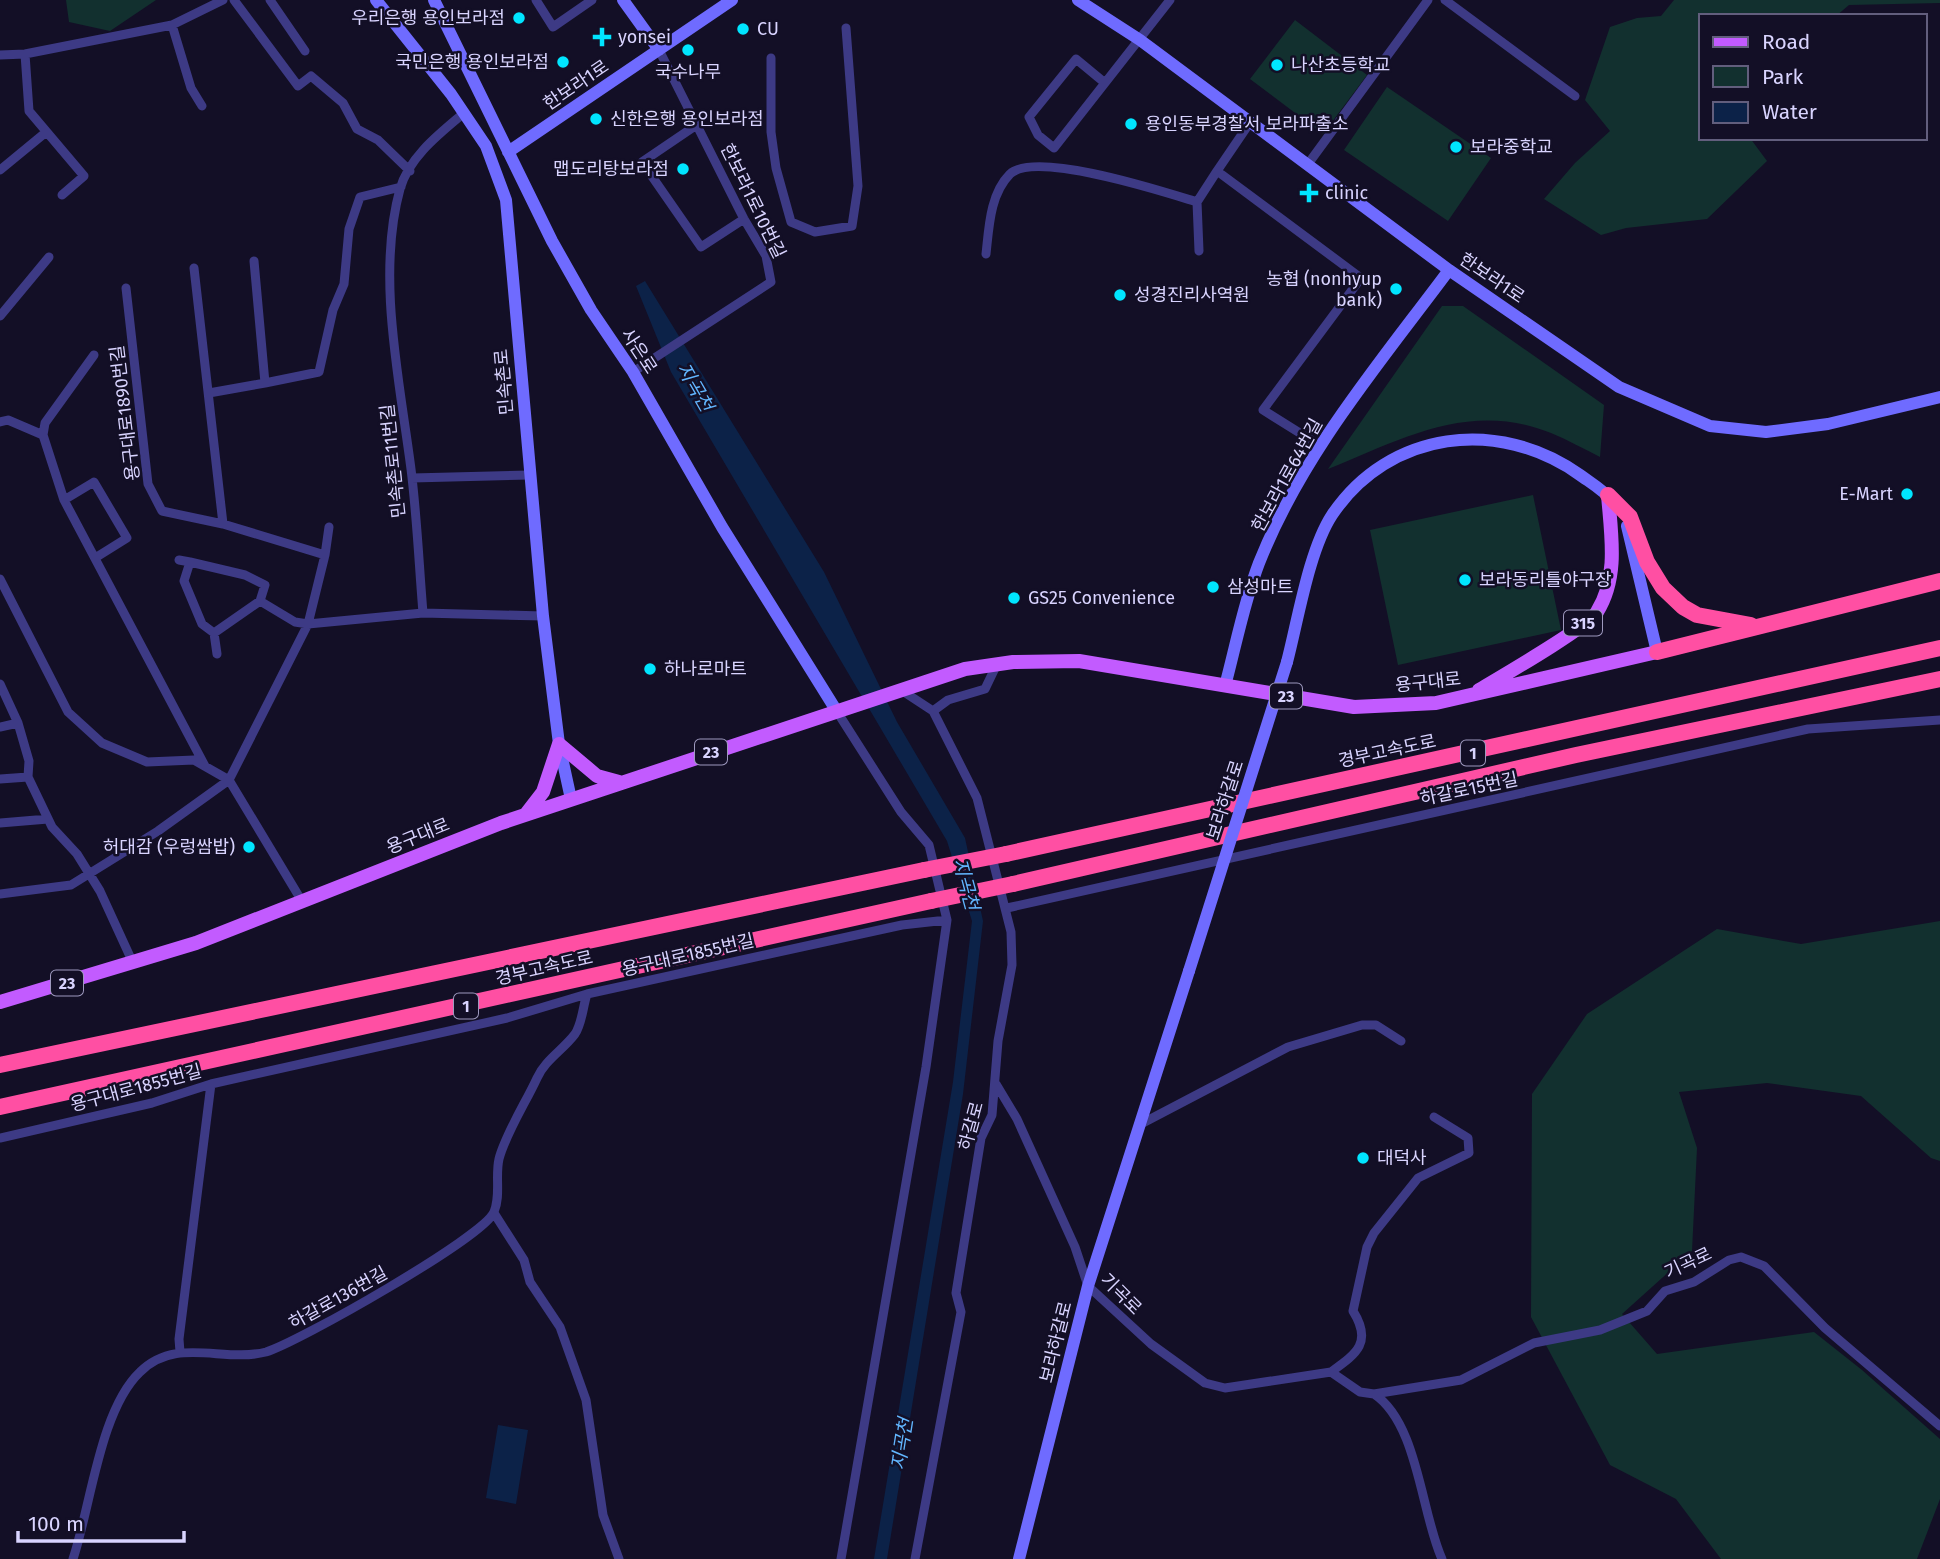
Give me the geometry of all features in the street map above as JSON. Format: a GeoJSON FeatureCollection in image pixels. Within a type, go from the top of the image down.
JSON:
{"type":"FeatureCollection","features":[{"type":"Feature","properties":{"kind":"highway"},"geometry":{"type":"LineString","coordinates":[[1608,495],[1630,517],[1647,562],[1664,588],[1683,607],[1698,615],[1756,626]]}},
{"type":"Feature","properties":{"kind":"highway"},"geometry":{"type":"LineString","coordinates":[[1880,598],[1940,575]]}},
{"type":"Feature","properties":{"kind":"highway","name":"용구대로"},"geometry":{"type":"LineString","coordinates":[[1657,652],[1940,581]]}},
{"type":"Feature","properties":{"kind":"highway"},"geometry":{"type":"LineString","coordinates":[[1880,598],[1940,592]]}},
{"type":"Feature","properties":{"kind":"highway","name":"경부고속도로"},"geometry":{"type":"LineString","coordinates":[[0,1065],[1006,854],[1940,648]]}},
{"type":"Feature","properties":{"kind":"highway","name":"경부고속도로"},"geometry":{"type":"LineString","coordinates":[[0,1107],[1013,884],[1576,755],[1940,678]]}},
{"type":"Feature","properties":{"kind":"main road","name":"315"},"geometry":{"type":"LineString","coordinates":[[1467,697],[1596,615],[1608,587],[1613,548],[1608,495]]}},
{"type":"Feature","properties":{"kind":"main road","name":"용구대로"},"geometry":{"type":"LineString","coordinates":[[908,688],[965,669],[1052,659],[1079,661],[1354,707],[1436,704],[1657,652]]}},
{"type":"Feature","properties":{"kind":"main road","name":"23"},"geometry":{"type":"LineString","coordinates":[[844,708],[908,688]]}},
{"type":"Feature","properties":{"kind":"main road","name":"용구대로"},"geometry":{"type":"LineString","coordinates":[[0,1002],[196,943],[526,814],[844,708]]}},
{"type":"Feature","properties":{"kind":"main road"},"geometry":{"type":"LineString","coordinates":[[526,814],[543,792],[559,744],[597,776],[619,782]]}},
{"type":"Feature","properties":{"kind":"street"},"geometry":{"type":"LineString","coordinates":[[0,55],[25,54],[172,25],[223,0]]}},
{"type":"Feature","properties":{"kind":"street"},"geometry":{"type":"LineString","coordinates":[[234,0],[298,86],[311,76],[343,103],[357,129],[378,140],[410,171]]}},
{"type":"Feature","properties":{"kind":"street"},"geometry":{"type":"LineString","coordinates":[[270,0],[305,51]]}},
{"type":"Feature","properties":{"kind":"street","name":"민속촌로"},"geometry":{"type":"LineString","coordinates":[[376,0],[464,113],[486,146],[506,200],[543,616],[559,744],[571,799]]}},
{"type":"Feature","properties":{"kind":"street","name":"사은로"},"geometry":{"type":"LineString","coordinates":[[434,0],[508,152],[585,299],[633,372],[722,527],[844,708]]}},
{"type":"Feature","properties":{"kind":"street"},"geometry":{"type":"LineString","coordinates":[[537,0],[553,27],[592,0]]}},
{"type":"Feature","properties":{"kind":"street"},"geometry":{"type":"LineString","coordinates":[[623,0],[659,50]]}},
{"type":"Feature","properties":{"kind":"street","name":"한보라1로"},"geometry":{"type":"LineString","coordinates":[[508,152],[732,0]]}},
{"type":"Feature","properties":{"kind":"street","name":"한보라1로"},"geometry":{"type":"LineString","coordinates":[[1078,0],[1140,40],[1448,270],[1619,387],[1710,426],[1766,432],[1788,430],[1940,397]]}},
{"type":"Feature","properties":{"kind":"street"},"geometry":{"type":"LineString","coordinates":[[1105,83],[1076,59],[1029,117],[1038,135],[1054,148],[1140,40],[1170,0]]}},
{"type":"Feature","properties":{"kind":"street"},"geometry":{"type":"LineString","coordinates":[[1308,164],[1428,0]]}},
{"type":"Feature","properties":{"kind":"street"},"geometry":{"type":"LineString","coordinates":[[1445,0],[1575,96]]}},
{"type":"Feature","properties":{"kind":"street"},"geometry":{"type":"LineString","coordinates":[[172,25],[191,88],[202,106]]}},
{"type":"Feature","properties":{"kind":"street"},"geometry":{"type":"LineString","coordinates":[[771,58],[771,132],[776,168],[791,222],[815,232],[852,226],[858,186],[846,28]]}},
{"type":"Feature","properties":{"kind":"street","name":"한보라1로10번길"},"geometry":{"type":"LineString","coordinates":[[633,372],[771,282],[766,256],[744,219],[659,50]]}},
{"type":"Feature","properties":{"kind":"street"},"geometry":{"type":"LineString","coordinates":[[25,54],[29,111],[84,176],[62,195]]}},
{"type":"Feature","properties":{"kind":"street","name":"민속촌로11번길"},"geometry":{"type":"LineString","coordinates":[[423,613],[412,478],[392,314],[391,239],[401,187],[410,171],[425,146],[464,113]]}},
{"type":"Feature","properties":{"kind":"street"},"geometry":{"type":"LineString","coordinates":[[1199,251],[1197,202],[1251,121]]}},
{"type":"Feature","properties":{"kind":"street"},"geometry":{"type":"LineString","coordinates":[[698,124],[642,162],[701,247],[744,219]]}},
{"type":"Feature","properties":{"kind":"street"},"geometry":{"type":"LineString","coordinates":[[0,170],[45,133]]}},
{"type":"Feature","properties":{"kind":"street"},"geometry":{"type":"LineString","coordinates":[[985,254],[990,220],[1000,185],[1013,171],[1028,166],[1063,168],[1110,177],[1197,202]]}},
{"type":"Feature","properties":{"kind":"street"},"geometry":{"type":"LineString","coordinates":[[1217,171],[1361,278],[1263,410],[1320,445]]}},
{"type":"Feature","properties":{"kind":"street"},"geometry":{"type":"LineString","coordinates":[[209,393],[319,372],[332,310],[344,284],[349,229],[355,208],[360,197],[401,187]]}},
{"type":"Feature","properties":{"kind":"street"},"geometry":{"type":"LineString","coordinates":[[0,316],[49,257]]}},
{"type":"Feature","properties":{"kind":"street"},"geometry":{"type":"LineString","coordinates":[[254,261],[265,383]]}},
{"type":"Feature","properties":{"kind":"street"},"geometry":{"type":"LineString","coordinates":[[194,268],[223,524]]}},
{"type":"Feature","properties":{"kind":"street","name":"한보라1로64번길"},"geometry":{"type":"LineString","coordinates":[[1225,686],[1260,561],[1284,508],[1320,445],[1448,270]]}},
{"type":"Feature","properties":{"kind":"street","name":"용구대로1890번길"},"geometry":{"type":"LineString","coordinates":[[126,288],[148,484],[162,511],[223,524],[325,555]]}},
{"type":"Feature","properties":{"kind":"street","name":"용구대로1890번길"},"geometry":{"type":"LineString","coordinates":[[43,435],[45,424],[94,355]]}},
{"type":"Feature","properties":{"kind":"street"},"geometry":{"type":"LineString","coordinates":[[0,422],[8,420],[43,435],[64,500],[206,767]]}},
{"type":"Feature","properties":{"kind":"street","name":"보라하갈로"},"geometry":{"type":"LineString","coordinates":[[1019,1559],[1088,1286],[1287,662],[1319,542],[1330,518],[1362,478],[1383,464],[1437,444],[1463,439],[1494,439],[1563,463],[1608,495],[1625,518],[1657,652]]}},
{"type":"Feature","properties":{"kind":"street"},"geometry":{"type":"LineString","coordinates":[[412,478],[529,475]]}},
{"type":"Feature","properties":{"kind":"street","name":"용구대로1890번길"},"geometry":{"type":"LineString","coordinates":[[64,500],[94,482],[127,538],[95,558]]}},
{"type":"Feature","properties":{"kind":"street"},"geometry":{"type":"LineString","coordinates":[[0,894],[71,885],[91,875],[229,780],[309,624],[329,527]]}},
{"type":"Feature","properties":{"kind":"street"},"geometry":{"type":"LineString","coordinates":[[179,560],[245,575],[265,585],[260,601],[214,633]]}},
{"type":"Feature","properties":{"kind":"street"},"geometry":{"type":"LineString","coordinates":[[190,562],[184,581],[202,624],[214,633],[217,654]]}},
{"type":"Feature","properties":{"kind":"street"},"geometry":{"type":"LineString","coordinates":[[0,579],[68,712],[102,743],[147,762],[194,760],[229,780],[303,903]]}},
{"type":"Feature","properties":{"kind":"street"},"geometry":{"type":"LineString","coordinates":[[260,601],[295,622],[309,624],[423,613],[543,616]]}},
{"type":"Feature","properties":{"kind":"street"},"geometry":{"type":"LineString","coordinates":[[908,688],[933,711],[948,700],[985,689],[997,664]]}},
{"type":"Feature","properties":{"kind":"street"},"geometry":{"type":"LineString","coordinates":[[0,684],[18,723],[29,761],[27,777],[48,818],[91,875],[133,963]]}},
{"type":"Feature","properties":{"kind":"street"},"geometry":{"type":"LineString","coordinates":[[841,1559],[926,1067],[947,920],[929,845],[901,812],[844,708]]}},
{"type":"Feature","properties":{"kind":"street","name":"하갈로"},"geometry":{"type":"LineString","coordinates":[[915,1559],[961,1312],[956,1293],[965,1230],[981,1138],[992,1115],[998,1041],[1012,965],[1007,908],[977,798],[933,711]]}},
{"type":"Feature","properties":{"kind":"street","name":"하갈로15번길"},"geometry":{"type":"LineString","coordinates":[[1007,908],[1808,729],[1940,720]]}},
{"type":"Feature","properties":{"kind":"street"},"geometry":{"type":"LineString","coordinates":[[0,727],[18,723]]}},
{"type":"Feature","properties":{"kind":"street"},"geometry":{"type":"LineString","coordinates":[[0,779],[27,777]]}},
{"type":"Feature","properties":{"kind":"street"},"geometry":{"type":"LineString","coordinates":[[0,823],[48,818]]}},
{"type":"Feature","properties":{"kind":"street","name":"용구대로1855번길"},"geometry":{"type":"LineString","coordinates":[[0,1138],[152,1103],[211,1084],[507,1018],[587,994],[902,925],[947,920]]}},
{"type":"Feature","properties":{"kind":"street"},"geometry":{"type":"LineString","coordinates":[[587,994],[577,1032],[541,1069],[499,1159],[494,1213],[524,1260],[530,1282],[560,1327],[586,1400],[603,1515],[619,1559]]}},
{"type":"Feature","properties":{"kind":"street"},"geometry":{"type":"LineString","coordinates":[[1139,1125],[1288,1047],[1362,1025],[1376,1025],[1401,1041]]}},
{"type":"Feature","properties":{"kind":"street"},"geometry":{"type":"LineString","coordinates":[[180,1352],[179,1339],[211,1084]]}},
{"type":"Feature","properties":{"kind":"street","name":"기곡로"},"geometry":{"type":"LineString","coordinates":[[996,1084],[1017,1119],[1075,1247],[1088,1286],[1151,1345],[1205,1383],[1238,1388],[1331,1372],[1355,1355],[1362,1343],[1362,1326],[1353,1311],[1367,1247],[1374,1233],[1418,1178],[1469,1153],[1468,1138],[1434,1117]]}},
{"type":"Feature","properties":{"kind":"street","name":"하갈로136번길"},"geometry":{"type":"LineString","coordinates":[[73,1559],[113,1413],[124,1389],[142,1370],[159,1359],[180,1352],[258,1354],[281,1348],[394,1286],[480,1227],[494,1213]]}},
{"type":"Feature","properties":{"kind":"street","name":"기곡로"},"geometry":{"type":"LineString","coordinates":[[1374,1394],[1461,1380],[1534,1343],[1600,1330],[1647,1311],[1665,1291],[1694,1282],[1729,1260],[1741,1257],[1764,1266],[1825,1328],[1940,1426]]}},
{"type":"Feature","properties":{"kind":"street"},"geometry":{"type":"LineString","coordinates":[[1331,1372],[1360,1392],[1374,1394],[1393,1412],[1410,1454],[1442,1559]]}},
{"type":"Feature","properties":{"kind":"green space"},"geometry":{"type":"Polygon","coordinates":[[[66,0],[156,0],[110,31],[69,22],[66,0]]]}},
{"type":"Feature","properties":{"kind":"green space"},"geometry":{"type":"Polygon","coordinates":[[[1674,0],[1940,0],[1940,3],[1849,5],[1838,14],[1699,14],[1699,140],[1751,140],[1767,161],[1707,219],[1626,228],[1601,235],[1544,199],[1575,163],[1610,131],[1585,100],[1610,27],[1637,18],[1661,16],[1674,0]]]}},
{"type":"Feature","properties":{"kind":"green space"},"geometry":{"type":"Polygon","coordinates":[[[1295,20],[1367,75],[1323,134],[1250,79],[1295,20]]]}},
{"type":"Feature","properties":{"kind":"green space"},"geometry":{"type":"Polygon","coordinates":[[[1387,87],[1491,158],[1448,221],[1344,150],[1387,87]]]}},
{"type":"Feature","properties":{"kind":"green space"},"geometry":{"type":"Polygon","coordinates":[[[1442,306],[1463,306],[1604,405],[1600,457],[1551,433],[1521,424],[1492,420],[1437,427],[1328,469],[1442,306]]]}},
{"type":"Feature","properties":{"kind":"green space","name":"보라동리틀야구장"},"geometry":{"type":"Polygon","coordinates":[[[1533,495],[1561,630],[1398,665],[1370,530],[1533,495]]]}},
{"type":"Feature","properties":{"kind":"green space"},"geometry":{"type":"Polygon","coordinates":[[[1940,921],[1940,1161],[1931,1158],[1861,1096],[1767,1083],[1679,1092],[1697,1148],[1692,1251],[1622,1314],[1657,1354],[1814,1332],[1862,1370],[1940,1439],[1940,1499],[1917,1559],[1721,1559],[1676,1499],[1610,1465],[1531,1317],[1532,1094],[1587,1014],[1717,929],[1801,944],[1940,921]]]}},
{"type":"Feature","properties":{"kind":"water","name":"지곡천"},"geometry":{"type":"Polygon","coordinates":[[[645,281],[824,572],[897,722],[965,838],[983,921],[963,1094],[887,1559],[874,1559],[953,1082],[972,921],[947,841],[671,372],[636,286],[645,281]]]}},
{"type":"Feature","properties":{"kind":"water"},"geometry":{"type":"Polygon","coordinates":[[[498,1425],[528,1430],[516,1504],[486,1498],[498,1425]]]}},
{"type":"Feature","properties":{"kind":"place","name":"우리은행 용인보라점"},"geometry":{"type":"Point","coordinates":[519,18]}},
{"type":"Feature","properties":{"kind":"place","name":"CU"},"geometry":{"type":"Point","coordinates":[743,29]}},
{"type":"Feature","properties":{"kind":"place","name":"yonsei"},"geometry":{"type":"Point","coordinates":[602,37]}},
{"type":"Feature","properties":{"kind":"place","name":"국수나무"},"geometry":{"type":"Point","coordinates":[688,50]}},
{"type":"Feature","properties":{"kind":"place","name":"국민은행 용인보라점"},"geometry":{"type":"Point","coordinates":[563,62]}},
{"type":"Feature","properties":{"kind":"place","name":"나산초등학교"},"geometry":{"type":"Point","coordinates":[1277,65]}},
{"type":"Feature","properties":{"kind":"place","name":"신한은행 용인보라점"},"geometry":{"type":"Point","coordinates":[596,119]}},
{"type":"Feature","properties":{"kind":"place","name":"용인동부경찰서 보라파출소"},"geometry":{"type":"Point","coordinates":[1131,124]}},
{"type":"Feature","properties":{"kind":"place","name":"보라중학교"},"geometry":{"type":"Point","coordinates":[1456,147]}},
{"type":"Feature","properties":{"kind":"place","name":"맵도리탕보라점"},"geometry":{"type":"Point","coordinates":[683,169]}},
{"type":"Feature","properties":{"kind":"place","name":"clinic"},"geometry":{"type":"Point","coordinates":[1309,193]}},
{"type":"Feature","properties":{"kind":"place","name":"농협 (nonhyup bank)"},"geometry":{"type":"Point","coordinates":[1396,289]}},
{"type":"Feature","properties":{"kind":"place","name":"성경진리사역원"},"geometry":{"type":"Point","coordinates":[1120,295]}},
{"type":"Feature","properties":{"kind":"place","name":"E-Mart"},"geometry":{"type":"Point","coordinates":[1907,494]}},
{"type":"Feature","properties":{"kind":"place","name":"보라동리틀야구장"},"geometry":{"type":"Point","coordinates":[1465,580]}},
{"type":"Feature","properties":{"kind":"place","name":"삼성마트"},"geometry":{"type":"Point","coordinates":[1213,587]}},
{"type":"Feature","properties":{"kind":"place","name":"GS25 Convenience"},"geometry":{"type":"Point","coordinates":[1014,598]}},
{"type":"Feature","properties":{"kind":"place","name":"하나로마트"},"geometry":{"type":"Point","coordinates":[650,669]}},
{"type":"Feature","properties":{"kind":"place","name":"허대감 (우렁쌈밥)"},"geometry":{"type":"Point","coordinates":[249,847]}},
{"type":"Feature","properties":{"kind":"place","name":"대덕사"},"geometry":{"type":"Point","coordinates":[1363,1158]}}]}
